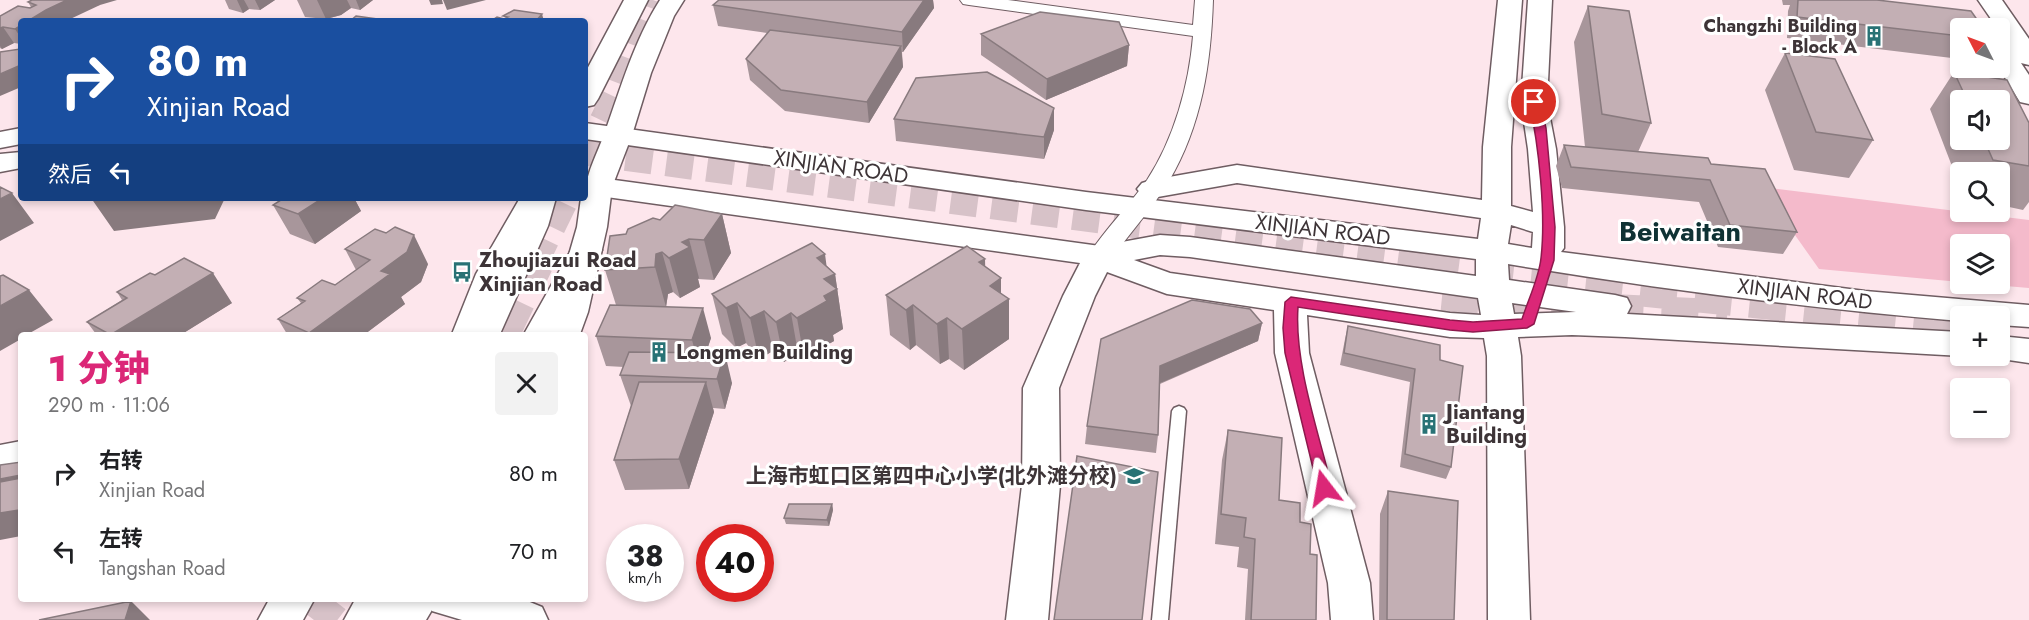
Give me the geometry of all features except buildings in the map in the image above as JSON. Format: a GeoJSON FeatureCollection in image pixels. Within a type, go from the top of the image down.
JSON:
{"type":"FeatureCollection","features":[{"type":"Feature","properties":{"kind":"main road"},"geometry":{"type":"LineString","coordinates":[[588,93],[636,0]]}},
{"type":"Feature","properties":{"kind":"main road"},"geometry":{"type":"LineString","coordinates":[[563,332],[571,312],[586,250],[591,186],[618,135],[638,73],[662,16],[672,0]]}},
{"type":"Feature","properties":{"kind":"main road"},"geometry":{"type":"LineString","coordinates":[[1510,0],[1497,147],[1497,210],[1491,251],[1493,288],[1516,325]]}},
{"type":"Feature","properties":{"kind":"main road"},"geometry":{"type":"LineString","coordinates":[[1509,620],[1516,325],[1547,260],[1549,227],[1540,128],[1534,102],[1540,0]]}},
{"type":"Feature","properties":{"kind":"main road"},"geometry":{"type":"LineString","coordinates":[[1967,0],[1980,18]]}},
{"type":"Feature","properties":{"kind":"main road"},"geometry":{"type":"LineString","coordinates":[[1990,0],[2029,57]]}},
{"type":"Feature","properties":{"kind":"main road"},"geometry":{"type":"LineString","coordinates":[[2010,65],[2029,96]]}},
{"type":"Feature","properties":{"kind":"main road","name":"XINJIAN ROAD"},"geometry":{"type":"LineString","coordinates":[[588,131],[1145,198],[1547,260],[1865,302],[2029,316]]}},
{"type":"Feature","properties":{"kind":"main road"},"geometry":{"type":"LineString","coordinates":[[0,165],[16,142]]}},
{"type":"Feature","properties":{"kind":"main road"},"geometry":{"type":"LineString","coordinates":[[0,165],[18,166]]}},
{"type":"Feature","properties":{"kind":"main road"},"geometry":{"type":"LineString","coordinates":[[1145,198],[1237,174],[1497,210],[1549,227]]}},
{"type":"Feature","properties":{"kind":"main road","name":"XINJIAN ROAD"},"geometry":{"type":"LineString","coordinates":[[591,186],[1100,256],[1142,276],[1167,283],[1450,325],[1625,325],[1950,343]]}},
{"type":"Feature","properties":{"kind":"main road"},"geometry":{"type":"LineString","coordinates":[[470,332],[492,274],[533,201]]}},
{"type":"Feature","properties":{"kind":"main road"},"geometry":{"type":"LineString","coordinates":[[484,332],[533,226],[540,201]]}},
{"type":"Feature","properties":{"kind":"main road","name":"XINJIAN ROAD"},"geometry":{"type":"LineString","coordinates":[[1100,256],[1160,245],[1180,246],[1493,288],[1516,325]]}},
{"type":"Feature","properties":{"kind":"main road"},"geometry":{"type":"LineString","coordinates":[[542,332],[586,250]]}},
{"type":"Feature","properties":{"kind":"main road"},"geometry":{"type":"LineString","coordinates":[[1027,620],[1041,485],[1041,388],[1079,296],[1100,256],[1442,297]]}},
{"type":"Feature","properties":{"kind":"main road"},"geometry":{"type":"LineString","coordinates":[[1291,302],[1292,353],[1349,583],[1352,620]]}},
{"type":"Feature","properties":{"kind":"main road"},"geometry":{"type":"LineString","coordinates":[[2010,349],[2029,351]]}},
{"type":"Feature","properties":{"kind":"main road"},"geometry":{"type":"LineString","coordinates":[[0,460],[18,457]]}},
{"type":"Feature","properties":{"kind":"main road"},"geometry":{"type":"LineString","coordinates":[[279,620],[291,602]]}},
{"type":"Feature","properties":{"kind":"main road"},"geometry":{"type":"LineString","coordinates":[[365,620],[378,602]]}},
{"type":"Feature","properties":{"kind":"main road"},"geometry":{"type":"LineString","coordinates":[[400,620],[415,602]]}},
{"type":"Feature","properties":{"kind":"main road"},"geometry":{"type":"LineString","coordinates":[[464,602],[506,612],[526,620]]}},
{"type":"Feature","properties":{"kind":"street"},"geometry":{"type":"LineString","coordinates":[[969,0],[1201,33]]}},
{"type":"Feature","properties":{"kind":"street"},"geometry":{"type":"LineString","coordinates":[[1100,256],[1145,198],[1179,137],[1194,94],[1204,0]]}},
{"type":"Feature","properties":{"kind":"lane"},"geometry":{"type":"LineString","coordinates":[[1160,620],[1179,411]]}},
{"type":"Feature","properties":{"kind":"shaded area"},"geometry":{"type":"Polygon","coordinates":[[[1761,187],[1950,210],[1950,222],[2010,222],[2010,218],[2029,220],[2029,288],[2010,286],[2010,234],[1950,234],[1950,281],[1819,269],[1761,187]]]}},
{"type":"Feature","properties":{"kind":"tunnel"},"geometry":{"type":"LineString","coordinates":[[588,152],[620,86],[653,0]]}},
{"type":"Feature","properties":{"kind":"tunnel"},"geometry":{"type":"LineString","coordinates":[[588,152],[1433,264]]}},
{"type":"Feature","properties":{"kind":"tunnel"},"geometry":{"type":"LineString","coordinates":[[534,264],[565,201]]}},
{"type":"Feature","properties":{"kind":"tunnel"},"geometry":{"type":"LineString","coordinates":[[502,332],[535,263]]}},
{"type":"Feature","properties":{"kind":"tunnel"},"geometry":{"type":"LineString","coordinates":[[1422,263],[1507,274],[1950,320]]}},
{"type":"Feature","properties":{"kind":"tunnel"},"geometry":{"type":"LineString","coordinates":[[1442,297],[1580,311],[1727,318]]}},
{"type":"Feature","properties":{"kind":"tunnel"},"geometry":{"type":"LineString","coordinates":[[314,620],[328,602]]}},
{"type":"Feature","properties":{"kind":"place","name":"Changzhi Building - Block A"},"geometry":{"type":"Point","coordinates":[1874,36]}},
{"type":"Feature","properties":{"kind":"place","name":"Zhoujiazui Road Xinjian Road"},"geometry":{"type":"Point","coordinates":[462,272]}},
{"type":"Feature","properties":{"kind":"place","name":"Longmen Building"},"geometry":{"type":"Point","coordinates":[659,352]}},
{"type":"Feature","properties":{"kind":"place","name":"Jiantang Building"},"geometry":{"type":"Point","coordinates":[1429,424]}},
{"type":"Feature","properties":{"kind":"place","name":"上海市虹口区第四中心小学(北外滩分校)"},"geometry":{"type":"Point","coordinates":[1134,476]}},
{"type":"Feature","properties":{"kind":"district","name":"Beiwaitan"},"geometry":{"type":"Point","coordinates":[1680,232]}},
{"type":"Feature","properties":{"kind":"route"},"geometry":{"type":"LineString","coordinates":[[1324,488],[1292,353],[1291,302],[1450,325],[1473,327],[1527,324],[1547,260],[1549,227],[1540,128],[1534,102]]}}]}
